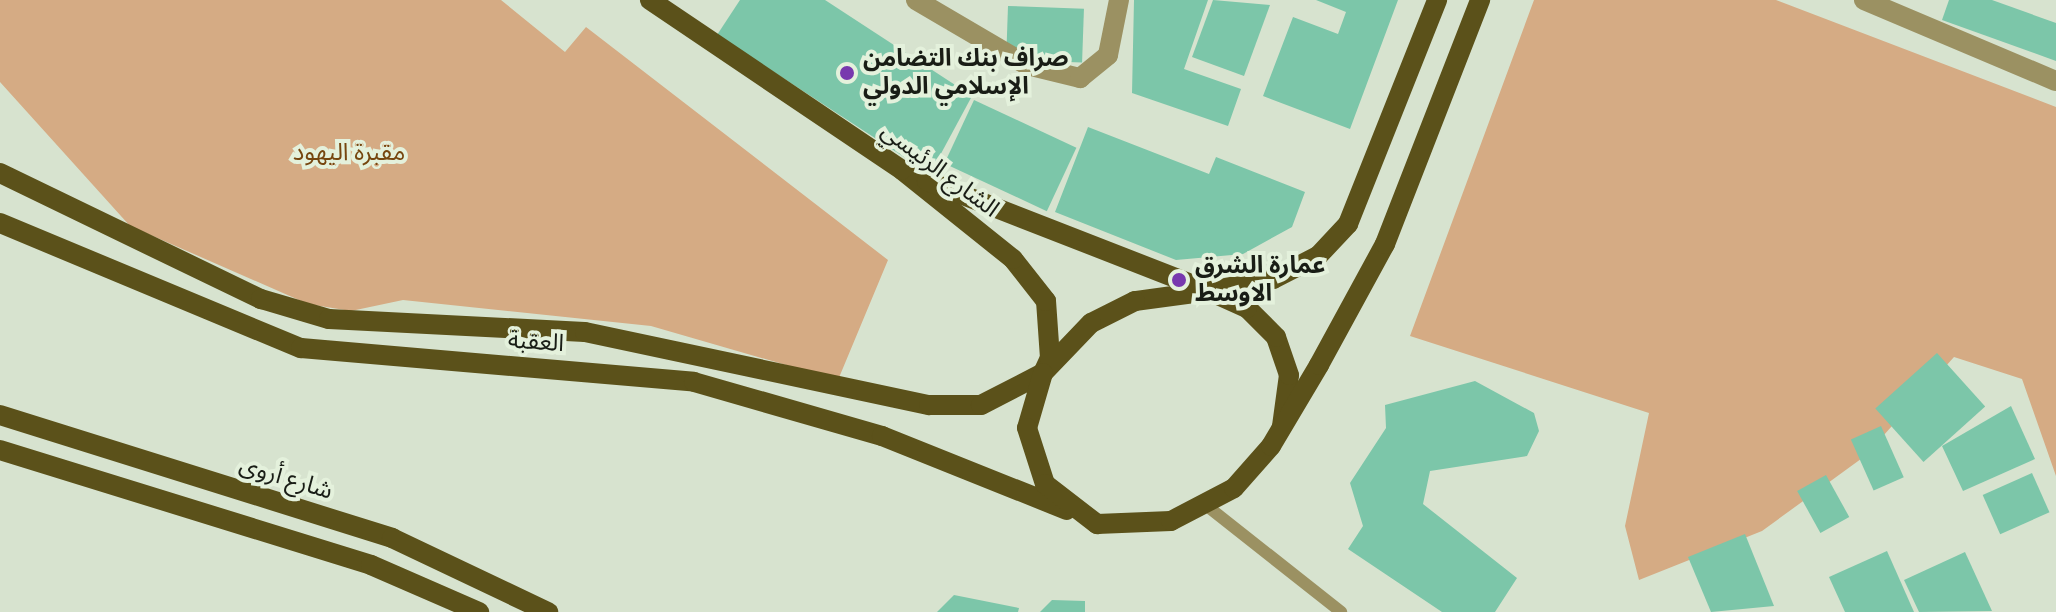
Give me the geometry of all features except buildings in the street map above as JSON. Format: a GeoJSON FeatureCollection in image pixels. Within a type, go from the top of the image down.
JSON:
{"type":"FeatureCollection","features":[{"type":"Feature","properties":{"kind":"main road","name":"الشارع الرئيسي"},"geometry":{"type":"LineString","coordinates":[[650,0],[902,170],[1013,259],[1046,301],[1050,358],[1043,373]]}},
{"type":"Feature","properties":{"kind":"main road"},"geometry":{"type":"LineString","coordinates":[[1437,0],[1348,224],[1318,256],[1273,279],[1209,291],[1161,294],[1113,310],[1071,339],[1043,373],[1031,400],[1029,445],[1045,484],[1072,512],[1120,528],[1171,521],[1207,506],[1259,462],[1385,244],[1480,0]]}},
{"type":"Feature","properties":{"kind":"main road"},"geometry":{"type":"LineString","coordinates":[[902,170],[1247,308],[1276,337],[1289,375],[1282,426]]}},
{"type":"Feature","properties":{"kind":"main road","name":"العقبة"},"geometry":{"type":"LineString","coordinates":[[0,173],[261,299],[329,319],[613,336],[929,405],[981,405],[1043,373]]}},
{"type":"Feature","properties":{"kind":"main road","name":"العقبة"},"geometry":{"type":"LineString","coordinates":[[0,223],[301,348],[694,382],[882,436],[1072,512]]}},
{"type":"Feature","properties":{"kind":"main road","name":"شارع أروى"},"geometry":{"type":"LineString","coordinates":[[0,415],[392,538],[548,612]]}},
{"type":"Feature","properties":{"kind":"main road"},"geometry":{"type":"LineString","coordinates":[[0,450],[371,565],[479,612]]}},
{"type":"Feature","properties":{"kind":"street"},"geometry":{"type":"LineString","coordinates":[[916,0],[1027,65],[1080,78],[1108,55],[1119,0]]}},
{"type":"Feature","properties":{"kind":"street"},"geometry":{"type":"LineString","coordinates":[[1864,0],[2056,81]]}},
{"type":"Feature","properties":{"kind":"lane"},"geometry":{"type":"LineString","coordinates":[[1207,506],[1341,612]]}},
{"type":"Feature","properties":{"kind":"green space","name":"مقبرة اليهود"},"geometry":{"type":"Polygon","coordinates":[[[0,0],[501,0],[565,52],[586,27],[888,260],[838,380],[651,326],[403,300],[351,311],[308,304],[130,226],[0,82],[0,0]]]}},
{"type":"Feature","properties":{"kind":"green space"},"geometry":{"type":"Polygon","coordinates":[[[1534,0],[1776,0],[2056,107],[2056,476],[2022,379],[1954,357],[1865,456],[1762,531],[1639,580],[1625,526],[1649,413],[1410,336],[1534,0]]]}},
{"type":"Feature","properties":{"kind":"place","name":"صراف بنك التضامن الإسلامي الدولي"},"geometry":{"type":"Point","coordinates":[847,73]}},
{"type":"Feature","properties":{"kind":"place","name":"عمارة الشرق الاوسط"},"geometry":{"type":"Point","coordinates":[1179,280]}}]}
